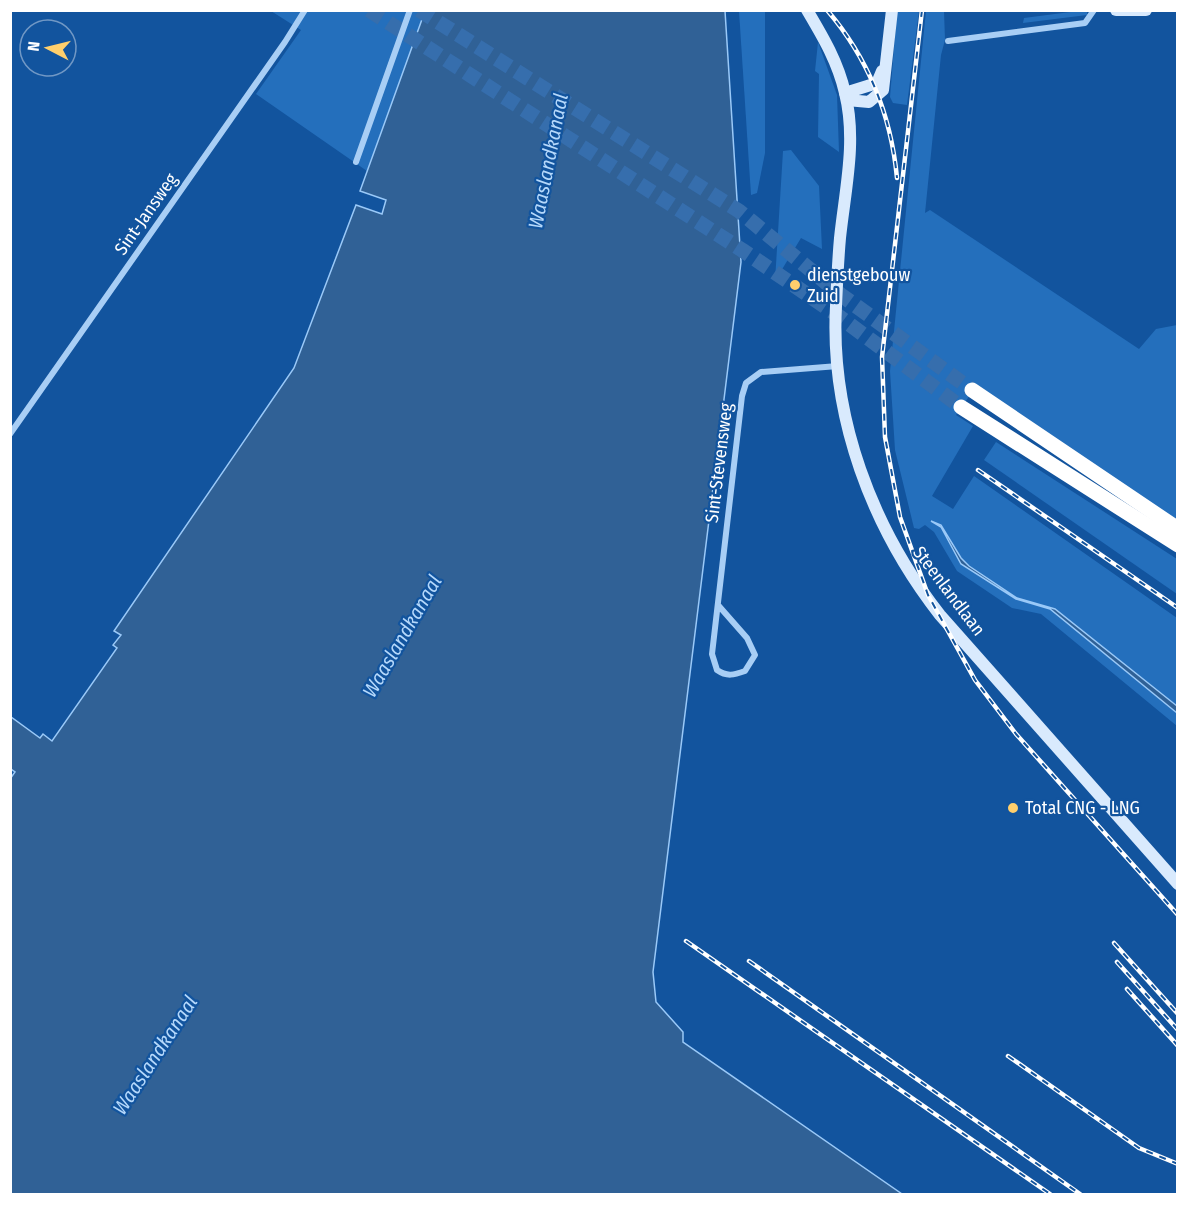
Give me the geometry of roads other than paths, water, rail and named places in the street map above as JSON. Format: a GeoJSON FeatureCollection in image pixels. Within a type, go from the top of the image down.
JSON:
{"type":"FeatureCollection","features":[{"type":"Feature","properties":{"kind":"highway"},"geometry":{"type":"LineString","coordinates":[[972,390],[1178,529]]}},
{"type":"Feature","properties":{"kind":"highway"},"geometry":{"type":"LineString","coordinates":[[961,407],[1178,545]]}},
{"type":"Feature","properties":{"kind":"main road"},"geometry":{"type":"LineString","coordinates":[[807,10],[828,45],[849,96]]}},
{"type":"Feature","properties":{"kind":"main road"},"geometry":{"type":"LineString","coordinates":[[813,10],[834,41],[849,96]]}},
{"type":"Feature","properties":{"kind":"main road"},"geometry":{"type":"LineString","coordinates":[[849,96],[871,86],[880,79],[888,47],[892,10]]}},
{"type":"Feature","properties":{"kind":"main road"},"geometry":{"type":"LineString","coordinates":[[1116,10],[1146,10]]}},
{"type":"Feature","properties":{"kind":"main road","name":"Steenlandlaan"},"geometry":{"type":"LineString","coordinates":[[849,96],[850,151],[836,306],[838,366],[849,431],[867,488],[888,534],[917,585],[953,632],[1178,884]]}},
{"type":"Feature","properties":{"kind":"street","name":"Sint-Jansweg"},"geometry":{"type":"LineString","coordinates":[[10,434],[285,42],[305,10]]}},
{"type":"Feature","properties":{"kind":"street"},"geometry":{"type":"LineString","coordinates":[[356,162],[410,10]]}},
{"type":"Feature","properties":{"kind":"street"},"geometry":{"type":"LineString","coordinates":[[948,41],[1084,23],[1094,10]]}},
{"type":"Feature","properties":{"kind":"street","name":"Sint-Stevensweg"},"geometry":{"type":"LineString","coordinates":[[718,605],[747,638],[755,655],[745,671],[733,675],[724,675],[713,665],[718,605],[742,396],[746,383],[761,372],[838,366]]}},
{"type":"Feature","properties":{"kind":"water","name":"Waaslandkanaal"},"geometry":{"type":"Polygon","coordinates":[[[425,11],[725,11],[741,262],[653,972],[656,1002],[683,1032],[683,1042],[902,1194],[11,1194],[10,779],[15,772],[11,769],[11,717],[40,738],[43,734],[52,741],[117,648],[113,645],[121,635],[114,631],[294,368],[356,205],[382,214],[386,200],[360,191],[425,11]]]}},
{"type":"Feature","properties":{"kind":"water"},"geometry":{"type":"Polygon","coordinates":[[[931,521],[941,525],[961,558],[969,566],[1017,598],[1055,609],[1177,706],[1177,713],[1050,609],[1016,599],[961,564],[941,527],[931,521]]]}},
{"type":"Feature","properties":{"kind":"tunnel"},"geometry":{"type":"LineString","coordinates":[[369,10],[742,250],[833,312],[961,407]]}},
{"type":"Feature","properties":{"kind":"tunnel"},"geometry":{"type":"LineString","coordinates":[[419,10],[739,211],[841,295],[972,390]]}},
{"type":"Feature","properties":{"kind":"railway"},"geometry":{"type":"LineString","coordinates":[[827,10],[842,28],[875,88],[889,132],[897,178]]}},
{"type":"Feature","properties":{"kind":"railway"},"geometry":{"type":"LineString","coordinates":[[922,10],[882,357],[885,437],[900,517],[928,595],[975,680],[1016,734],[1178,915]]}},
{"type":"Feature","properties":{"kind":"railway"},"geometry":{"type":"LineString","coordinates":[[978,470],[1178,608]]}},
{"type":"Feature","properties":{"kind":"railway"},"geometry":{"type":"LineString","coordinates":[[686,941],[1050,1194]]}},
{"type":"Feature","properties":{"kind":"railway"},"geometry":{"type":"LineString","coordinates":[[1114,943],[1178,1014]]}},
{"type":"Feature","properties":{"kind":"railway"},"geometry":{"type":"LineString","coordinates":[[749,961],[1080,1194]]}},
{"type":"Feature","properties":{"kind":"railway"},"geometry":{"type":"LineString","coordinates":[[1117,962],[1178,1030]]}},
{"type":"Feature","properties":{"kind":"railway"},"geometry":{"type":"LineString","coordinates":[[1127,989],[1178,1046]]}},
{"type":"Feature","properties":{"kind":"railway"},"geometry":{"type":"LineString","coordinates":[[1008,1056],[1139,1148],[1178,1164]]}},
{"type":"Feature","properties":{"kind":"place","name":"dienstgebouw Zuid"},"geometry":{"type":"Point","coordinates":[795,285]}},
{"type":"Feature","properties":{"kind":"place","name":"Total CNG - LNG"},"geometry":{"type":"Point","coordinates":[1013,808]}}]}
